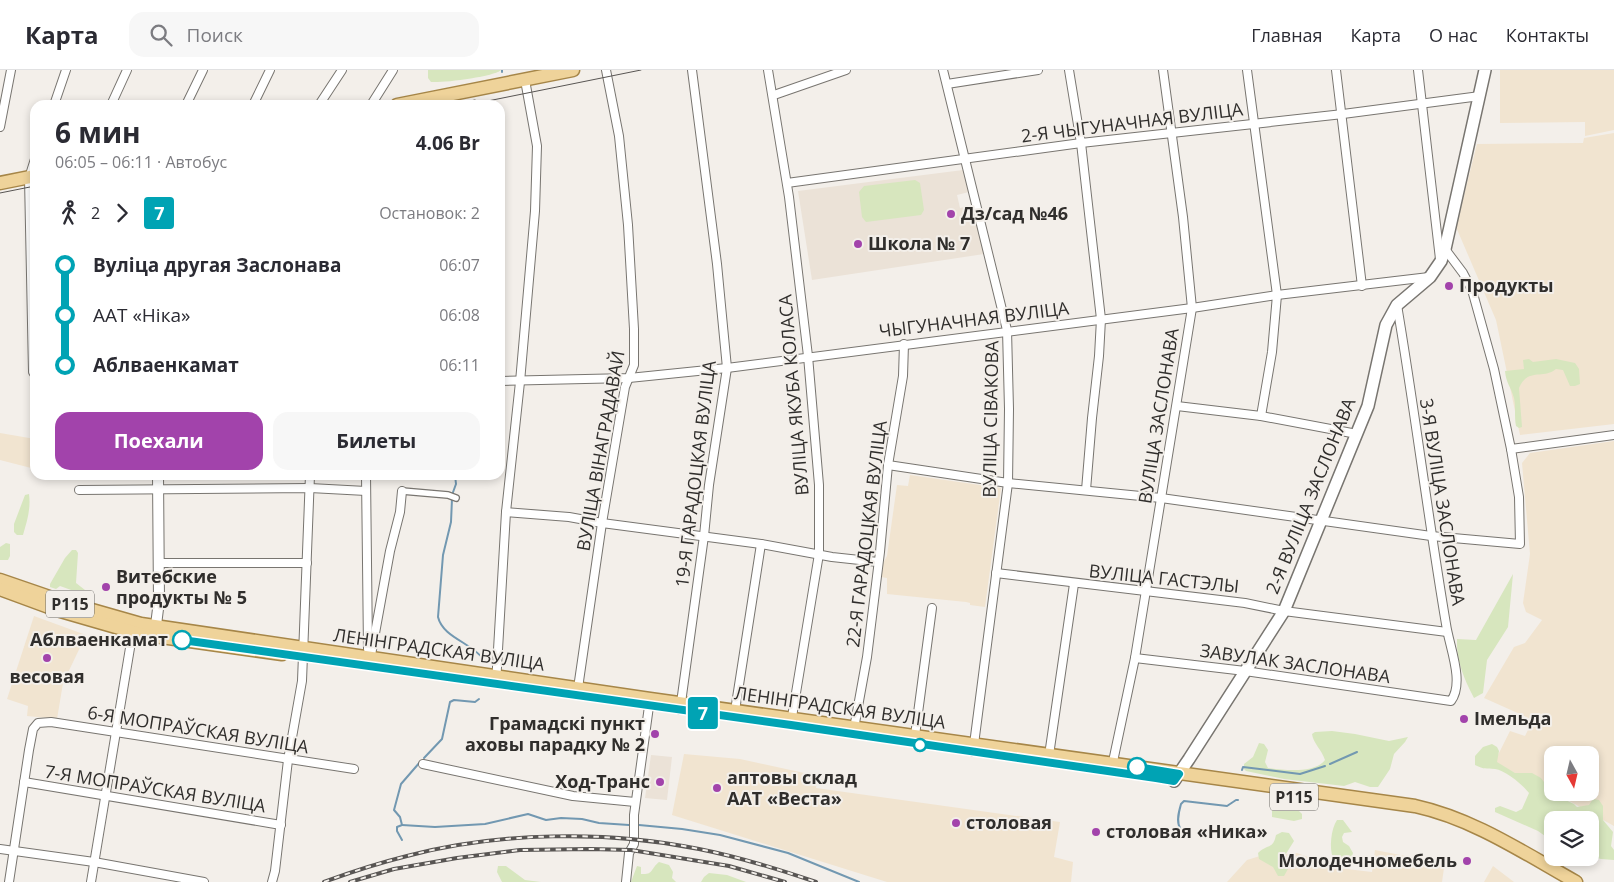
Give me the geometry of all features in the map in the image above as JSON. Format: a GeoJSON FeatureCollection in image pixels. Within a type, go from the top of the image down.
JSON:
{"type":"FeatureCollection","features":[{"type":"Feature","properties":{"kind":"main road"},"geometry":{"type":"LineString","coordinates":[[423,100],[573,70]]}},
{"type":"Feature","properties":{"kind":"main road","name":"2-Я ВУЛІЦА ЗАСЛОНАВА"},"geometry":{"type":"LineString","coordinates":[[1176,777],[1284,611],[1368,406],[1386,325],[1397,305],[1430,277],[1441,261],[1485,70]]}},
{"type":"Feature","properties":{"kind":"main road"},"geometry":{"type":"LineString","coordinates":[[0,183],[30,177]]}},
{"type":"Feature","properties":{"kind":"main road","name":"ЛЕНІНГРАДСКАЯ ВУЛІЦА"},"geometry":{"type":"LineString","coordinates":[[0,580],[134,628]]}},
{"type":"Feature","properties":{"kind":"main road","name":"ЛЕНІНГРАДСКАЯ ВУЛІЦА"},"geometry":{"type":"LineString","coordinates":[[0,590],[57,610],[134,628],[791,721],[974,749],[1414,810],[1456,818],[1490,833],[1576,882]]}},
{"type":"Feature","properties":{"kind":"main road","name":"ЛЕНІНГРАДСКАЯ ВУЛІЦА"},"geometry":{"type":"LineString","coordinates":[[1437,815],[1487,840],[1562,882]]}},
{"type":"Feature","properties":{"kind":"street"},"geometry":{"type":"LineString","coordinates":[[0,127],[11,70]]}},
{"type":"Feature","properties":{"kind":"street"},"geometry":{"type":"LineString","coordinates":[[56,100],[66,70]]}},
{"type":"Feature","properties":{"kind":"street"},"geometry":{"type":"LineString","coordinates":[[113,100],[127,70]]}},
{"type":"Feature","properties":{"kind":"street"},"geometry":{"type":"LineString","coordinates":[[188,100],[203,70]]}},
{"type":"Feature","properties":{"kind":"street"},"geometry":{"type":"LineString","coordinates":[[255,100],[270,70]]}},
{"type":"Feature","properties":{"kind":"street"},"geometry":{"type":"LineString","coordinates":[[323,100],[342,70]]}},
{"type":"Feature","properties":{"kind":"street"},"geometry":{"type":"LineString","coordinates":[[374,100],[393,70]]}},
{"type":"Feature","properties":{"kind":"street","name":"ВУЛІЦА ВІНАГРАДАВАЙ"},"geometry":{"type":"LineString","coordinates":[[577,692],[602,523],[625,387],[634,365],[634,329],[628,225],[619,136],[606,70]]}},
{"type":"Feature","properties":{"kind":"street","name":"19-Я ГАРАДОЦКАЯ ВУЛІЦА"},"geometry":{"type":"LineString","coordinates":[[681,706],[709,485],[727,368],[717,264],[692,70]]}},
{"type":"Feature","properties":{"kind":"street","name":"ВУЛІЦА ЯКУБА КОЛАСА"},"geometry":{"type":"LineString","coordinates":[[768,70],[774,96],[787,182],[808,356],[819,485],[819,554],[791,721]]}},
{"type":"Feature","properties":{"kind":"street"},"geometry":{"type":"LineString","coordinates":[[774,96],[846,70]]}},
{"type":"Feature","properties":{"kind":"street","name":"ВУЛІЦА СІВАКОВА"},"geometry":{"type":"LineString","coordinates":[[943,70],[1006,330],[1009,410],[1008,483],[974,749]]}},
{"type":"Feature","properties":{"kind":"street"},"geometry":{"type":"LineString","coordinates":[[947,84],[1038,70]]}},
{"type":"Feature","properties":{"kind":"street"},"geometry":{"type":"LineString","coordinates":[[1070,70],[1081,143],[1101,319],[1086,490]]}},
{"type":"Feature","properties":{"kind":"street","name":"ВУЛІЦА ЗАСЛОНАВА"},"geometry":{"type":"LineString","coordinates":[[1112,768],[1135,658],[1192,308],[1173,133],[1163,70]]}},
{"type":"Feature","properties":{"kind":"street"},"geometry":{"type":"LineString","coordinates":[[1247,70],[1277,295],[1272,352],[1261,416]]}},
{"type":"Feature","properties":{"kind":"street"},"geometry":{"type":"LineString","coordinates":[[1336,70],[1343,114],[1362,286]]}},
{"type":"Feature","properties":{"kind":"street"},"geometry":{"type":"LineString","coordinates":[[1418,70],[1441,261]]}},
{"type":"Feature","properties":{"kind":"street"},"geometry":{"type":"LineString","coordinates":[[0,80],[9,82]]}},
{"type":"Feature","properties":{"kind":"street"},"geometry":{"type":"LineString","coordinates":[[496,680],[506,512],[535,211],[537,146],[525,80]]}},
{"type":"Feature","properties":{"kind":"street","name":"2-Я ЧЫГУНАЧНАЯ ВУЛІЦА"},"geometry":{"type":"LineString","coordinates":[[787,182],[965,160],[1081,143],[1343,114],[1480,96]]}},
{"type":"Feature","properties":{"kind":"street"},"geometry":{"type":"LineString","coordinates":[[888,465],[1008,483],[1161,498],[1431,536],[1520,544],[1519,497],[1494,369],[1472,290],[1463,273],[1445,250]]}},
{"type":"Feature","properties":{"kind":"street","name":"ЧЫГУНАЧНАЯ ВУЛІЦА"},"geometry":{"type":"LineString","coordinates":[[505,381],[628,378],[727,368],[1006,330],[1430,277]]}},
{"type":"Feature","properties":{"kind":"street","name":"3-Я ВУЛІЦА ЗАСЛОНАВА"},"geometry":{"type":"LineString","coordinates":[[1397,305],[1431,536],[1447,632],[1457,676],[1456,689],[1451,701]]}},
{"type":"Feature","properties":{"kind":"street","name":"22-Я ГАРАДОЦКАЯ ВУЛІЦА"},"geometry":{"type":"LineString","coordinates":[[853,731],[867,657],[888,465],[904,376],[904,344]]}},
{"type":"Feature","properties":{"kind":"street"},"geometry":{"type":"LineString","coordinates":[[1177,406],[1261,416],[1357,434]]}},
{"type":"Feature","properties":{"kind":"street"},"geometry":{"type":"LineString","coordinates":[[1511,449],[1614,435]]}},
{"type":"Feature","properties":{"kind":"street"},"geometry":{"type":"LineString","coordinates":[[155,631],[159,601],[158,480]]}},
{"type":"Feature","properties":{"kind":"street"},"geometry":{"type":"LineString","coordinates":[[272,882],[275,871],[288,760],[302,681],[310,480]]}},
{"type":"Feature","properties":{"kind":"street"},"geometry":{"type":"LineString","coordinates":[[366,480],[368,649],[370,662]]}},
{"type":"Feature","properties":{"kind":"street"},"geometry":{"type":"LineString","coordinates":[[79,490],[310,488],[366,491]]}},
{"type":"Feature","properties":{"kind":"street"},"geometry":{"type":"LineString","coordinates":[[370,662],[390,551],[400,512],[402,491],[448,495],[456,498]]}},
{"type":"Feature","properties":{"kind":"street"},"geometry":{"type":"LineString","coordinates":[[506,512],[569,517],[878,562]]}},
{"type":"Feature","properties":{"kind":"street"},"geometry":{"type":"LineString","coordinates":[[734,714],[761,544]]}},
{"type":"Feature","properties":{"kind":"street"},"geometry":{"type":"LineString","coordinates":[[159,563],[307,563]]}},
{"type":"Feature","properties":{"kind":"street","name":"ВУЛІЦА ГАСТЭЛЫ"},"geometry":{"type":"LineString","coordinates":[[996,573],[1074,584],[1245,603],[1284,611],[1447,632]]}},
{"type":"Feature","properties":{"kind":"street"},"geometry":{"type":"LineString","coordinates":[[1049,759],[1074,584]]}},
{"type":"Feature","properties":{"kind":"street"},"geometry":{"type":"LineString","coordinates":[[915,740],[932,608]]}},
{"type":"Feature","properties":{"kind":"street"},"geometry":{"type":"LineString","coordinates":[[91,882],[134,628]]}},
{"type":"Feature","properties":{"kind":"street","name":"ЗАВУЛАК ЗАСЛОНАВА"},"geometry":{"type":"LineString","coordinates":[[1135,658],[1245,671],[1451,701]]}},
{"type":"Feature","properties":{"kind":"street"},"geometry":{"type":"LineString","coordinates":[[626,882],[629,853],[634,844],[635,802],[649,702]]}},
{"type":"Feature","properties":{"kind":"street","name":"6-Я МОПРАЎСКАЯ ВУЛІЦА"},"geometry":{"type":"LineString","coordinates":[[24,782],[33,729],[38,723],[51,722],[354,769]]}},
{"type":"Feature","properties":{"kind":"street"},"geometry":{"type":"LineString","coordinates":[[424,764],[573,796],[635,802]]}},
{"type":"Feature","properties":{"kind":"street"},"geometry":{"type":"LineString","coordinates":[[9,882],[24,782]]}},
{"type":"Feature","properties":{"kind":"street","name":"7-Я МОПРАЎСКАЯ ВУЛІЦА"},"geometry":{"type":"LineString","coordinates":[[24,782],[281,825]]}},
{"type":"Feature","properties":{"kind":"street"},"geometry":{"type":"LineString","coordinates":[[0,849],[94,862],[204,882]]}},
{"type":"Feature","properties":{"kind":"shaded area"},"geometry":{"type":"Polygon","coordinates":[[[1500,70],[1614,70],[1614,130],[1585,136],[1585,122],[1500,123],[1500,70]]]}},
{"type":"Feature","properties":{"kind":"shaded area"},"geometry":{"type":"Polygon","coordinates":[[[1614,133],[1614,424],[1520,435],[1496,320],[1456,227],[1477,144],[1583,143],[1584,138],[1614,133]]]}},
{"type":"Feature","properties":{"kind":"shaded area","name":"Школа № 7"},"geometry":{"type":"Polygon","coordinates":[[[963,170],[969,192],[957,195],[960,208],[972,205],[984,254],[812,280],[798,191],[963,170]]]}},
{"type":"Feature","properties":{"kind":"shaded area"},"geometry":{"type":"Polygon","coordinates":[[[0,433],[30,438],[30,468],[0,460],[0,433]]]}},
{"type":"Feature","properties":{"kind":"shaded area"},"geometry":{"type":"Polygon","coordinates":[[[1614,441],[1614,826],[1599,818],[1599,811],[1587,811],[1569,801],[1599,801],[1599,746],[1544,746],[1544,787],[1494,763],[1510,731],[1525,736],[1533,720],[1484,698],[1514,647],[1525,643],[1542,620],[1526,612],[1523,603],[1530,554],[1522,463],[1530,453],[1614,441]]]}},
{"type":"Feature","properties":{"kind":"shaded area"},"geometry":{"type":"Polygon","coordinates":[[[910,475],[1001,488],[985,607],[970,605],[970,603],[966,602],[887,594],[887,578],[881,577],[882,565],[887,556],[897,485],[908,486],[910,475]]]}},
{"type":"Feature","properties":{"kind":"shaded area"},"geometry":{"type":"Polygon","coordinates":[[[34,616],[86,635],[63,683],[57,719],[27,716],[28,706],[7,699],[34,616]]]}},
{"type":"Feature","properties":{"kind":"shaded area"},"geometry":{"type":"Polygon","coordinates":[[[684,754],[740,759],[818,776],[816,788],[1060,822],[1054,857],[1073,862],[1071,882],[887,882],[672,815],[684,754]]]}},
{"type":"Feature","properties":{"kind":"shaded area"},"geometry":{"type":"Polygon","coordinates":[[[651,755],[672,757],[667,800],[645,798],[651,755]]]}},
{"type":"Feature","properties":{"kind":"shaded area"},"geometry":{"type":"Polygon","coordinates":[[[1375,850],[1441,863],[1444,868],[1442,882],[1227,882],[1247,860],[1260,856],[1297,853],[1338,868],[1372,872],[1375,850]]]}},
{"type":"Feature","properties":{"kind":"shaded area"},"geometry":{"type":"Polygon","coordinates":[[[1493,866],[1514,882],[1484,882],[1493,866]]]}},
{"type":"Feature","properties":{"kind":"green space"},"geometry":{"type":"Polygon","coordinates":[[[428,70],[501,70],[478,77],[431,82],[428,78],[428,70]]]}},
{"type":"Feature","properties":{"kind":"green space"},"geometry":{"type":"Polygon","coordinates":[[[915,180],[920,183],[924,210],[921,215],[866,222],[862,217],[859,192],[864,186],[915,180]]]}},
{"type":"Feature","properties":{"kind":"green space"},"geometry":{"type":"Polygon","coordinates":[[[1529,359],[1533,362],[1556,359],[1575,363],[1579,369],[1580,384],[1570,386],[1563,370],[1556,369],[1546,374],[1527,378],[1519,388],[1522,427],[1519,428],[1516,426],[1514,398],[1506,379],[1505,371],[1524,369],[1523,360],[1529,359]]]}},
{"type":"Feature","properties":{"kind":"green space"},"geometry":{"type":"Polygon","coordinates":[[[29,494],[29,510],[23,535],[17,535],[14,532],[14,524],[25,495],[29,494]]]}},
{"type":"Feature","properties":{"kind":"green space"},"geometry":{"type":"Polygon","coordinates":[[[6,543],[10,544],[10,556],[8,560],[0,560],[0,547],[6,543]]]}},
{"type":"Feature","properties":{"kind":"green space"},"geometry":{"type":"Polygon","coordinates":[[[72,550],[76,550],[78,553],[76,583],[85,590],[85,595],[60,586],[56,589],[50,587],[65,558],[72,550]]]}},
{"type":"Feature","properties":{"kind":"green space"},"geometry":{"type":"Polygon","coordinates":[[[1513,574],[1508,627],[1487,660],[1483,693],[1474,698],[1461,669],[1457,639],[1476,640],[1513,574]]]}},
{"type":"Feature","properties":{"kind":"green space"},"geometry":{"type":"Polygon","coordinates":[[[1332,731],[1389,741],[1408,737],[1394,754],[1390,769],[1378,787],[1370,787],[1355,782],[1344,786],[1284,779],[1244,769],[1244,764],[1253,757],[1259,743],[1264,744],[1268,750],[1265,762],[1268,768],[1298,770],[1314,767],[1325,760],[1312,734],[1315,732],[1332,731]]]}},
{"type":"Feature","properties":{"kind":"green space"},"geometry":{"type":"Polygon","coordinates":[[[1492,744],[1497,747],[1499,751],[1497,762],[1515,773],[1532,773],[1541,778],[1544,782],[1544,801],[1568,801],[1577,807],[1589,805],[1592,801],[1599,800],[1603,806],[1603,820],[1613,832],[1611,846],[1614,850],[1614,860],[1599,858],[1599,811],[1544,811],[1544,835],[1495,812],[1495,808],[1500,806],[1516,812],[1522,809],[1529,793],[1504,772],[1475,765],[1475,756],[1483,747],[1492,744]]]}},
{"type":"Feature","properties":{"kind":"green space"},"geometry":{"type":"Polygon","coordinates":[[[1272,809],[1299,811],[1302,814],[1302,819],[1294,821],[1272,817],[1272,809]]]}},
{"type":"Feature","properties":{"kind":"green space"},"geometry":{"type":"Polygon","coordinates":[[[1337,820],[1343,820],[1352,832],[1344,833],[1342,837],[1343,842],[1349,846],[1353,853],[1351,859],[1344,861],[1333,858],[1332,854],[1332,833],[1337,820]]]}},
{"type":"Feature","properties":{"kind":"green space"},"geometry":{"type":"Polygon","coordinates":[[[1282,832],[1289,833],[1294,841],[1284,857],[1288,869],[1284,876],[1278,876],[1273,867],[1259,859],[1258,853],[1271,845],[1276,835],[1282,832]]]}},
{"type":"Feature","properties":{"kind":"green space"},"geometry":{"type":"Polygon","coordinates":[[[659,862],[669,865],[673,872],[672,878],[676,882],[631,882],[637,866],[641,867],[641,874],[648,874],[659,862]]]}},
{"type":"Feature","properties":{"kind":"green space"},"geometry":{"type":"Polygon","coordinates":[[[498,866],[506,866],[525,880],[541,882],[502,882],[497,872],[498,866]]]}},
{"type":"Feature","properties":{"kind":"green space"},"geometry":{"type":"Polygon","coordinates":[[[709,873],[727,875],[746,882],[701,882],[709,873]]]}},
{"type":"Feature","properties":{"kind":"waterway"},"geometry":{"type":"LineString","coordinates":[[452,495],[456,480]]}},
{"type":"Feature","properties":{"kind":"waterway"},"geometry":{"type":"LineString","coordinates":[[452,499],[451,522],[443,555],[438,617],[446,630],[473,649],[484,660]]}},
{"type":"Feature","properties":{"kind":"waterway"},"geometry":{"type":"LineString","coordinates":[[424,758],[442,739],[450,702],[454,700],[475,702],[479,699]]}},
{"type":"Feature","properties":{"kind":"waterway"},"geometry":{"type":"LineString","coordinates":[[1330,764],[1357,752]]}},
{"type":"Feature","properties":{"kind":"waterway"},"geometry":{"type":"LineString","coordinates":[[402,840],[397,831],[397,827],[402,825],[400,817],[394,810],[401,784],[420,762]]}},
{"type":"Feature","properties":{"kind":"waterway"},"geometry":{"type":"LineString","coordinates":[[1242,770],[1243,767],[1300,774],[1325,766]]}},
{"type":"Feature","properties":{"kind":"waterway"},"geometry":{"type":"LineString","coordinates":[[1177,832],[1180,828],[1179,810],[1184,801],[1227,806],[1238,800]]}},
{"type":"Feature","properties":{"kind":"waterway"},"geometry":{"type":"LineString","coordinates":[[402,825],[435,827],[485,824],[528,814],[546,820],[561,818],[582,819],[599,823],[629,825]]}},
{"type":"Feature","properties":{"kind":"waterway"},"geometry":{"type":"LineString","coordinates":[[639,825],[720,835],[788,853],[859,882]]}},
{"type":"Feature","properties":{"kind":"tram line"},"geometry":{"type":"LineString","coordinates":[[493,100],[641,70]]}},
{"type":"Feature","properties":{"kind":"tram line"},"geometry":{"type":"LineString","coordinates":[[0,193],[30,187]]}},
{"type":"Feature","properties":{"kind":"railway"},"geometry":{"type":"LineString","coordinates":[[324,882],[386,862],[442,848],[478,842],[553,836],[627,839],[699,849],[773,868],[816,882]]}},
{"type":"Feature","properties":{"kind":"railway"},"geometry":{"type":"LineString","coordinates":[[350,882],[394,869],[457,858],[520,850],[590,849],[631,850],[729,866],[785,882]]}},
{"type":"Feature","properties":{"kind":"bus line","name":"7"},"geometry":{"type":"LineString","coordinates":[[182,640],[791,725],[1174,781],[1179,774],[1137,767]]}},
{"type":"Feature","properties":{"kind":"place","name":"Дз/сад №46"},"geometry":{"type":"Point","coordinates":[951,214]}},
{"type":"Feature","properties":{"kind":"place","name":"Школа № 7"},"geometry":{"type":"Point","coordinates":[858,244]}},
{"type":"Feature","properties":{"kind":"place","name":"Продукты"},"geometry":{"type":"Point","coordinates":[1449,286]}},
{"type":"Feature","properties":{"kind":"place","name":"Витебские продукты № 5"},"geometry":{"type":"Point","coordinates":[106,587]}},
{"type":"Feature","properties":{"kind":"place","name":"Аблваенкамат"},"geometry":{"type":"Point","coordinates":[182,640]}},
{"type":"Feature","properties":{"kind":"place","name":"весовая"},"geometry":{"type":"Point","coordinates":[47,658]}},
{"type":"Feature","properties":{"kind":"place","name":"Імельда"},"geometry":{"type":"Point","coordinates":[1464,719]}},
{"type":"Feature","properties":{"kind":"place","name":"Грамадскі пункт аховы парадку № 2"},"geometry":{"type":"Point","coordinates":[655,734]}},
{"type":"Feature","properties":{"kind":"place","name":"Ход-Транс"},"geometry":{"type":"Point","coordinates":[660,782]}},
{"type":"Feature","properties":{"kind":"place","name":"аптовы склад ААТ «Веста»"},"geometry":{"type":"Point","coordinates":[717,788]}},
{"type":"Feature","properties":{"kind":"place","name":"столовая"},"geometry":{"type":"Point","coordinates":[956,823]}},
{"type":"Feature","properties":{"kind":"place","name":"столовая «Ника»"},"geometry":{"type":"Point","coordinates":[1096,832]}},
{"type":"Feature","properties":{"kind":"place","name":"Молодечномебель"},"geometry":{"type":"Point","coordinates":[1467,861]}}]}
